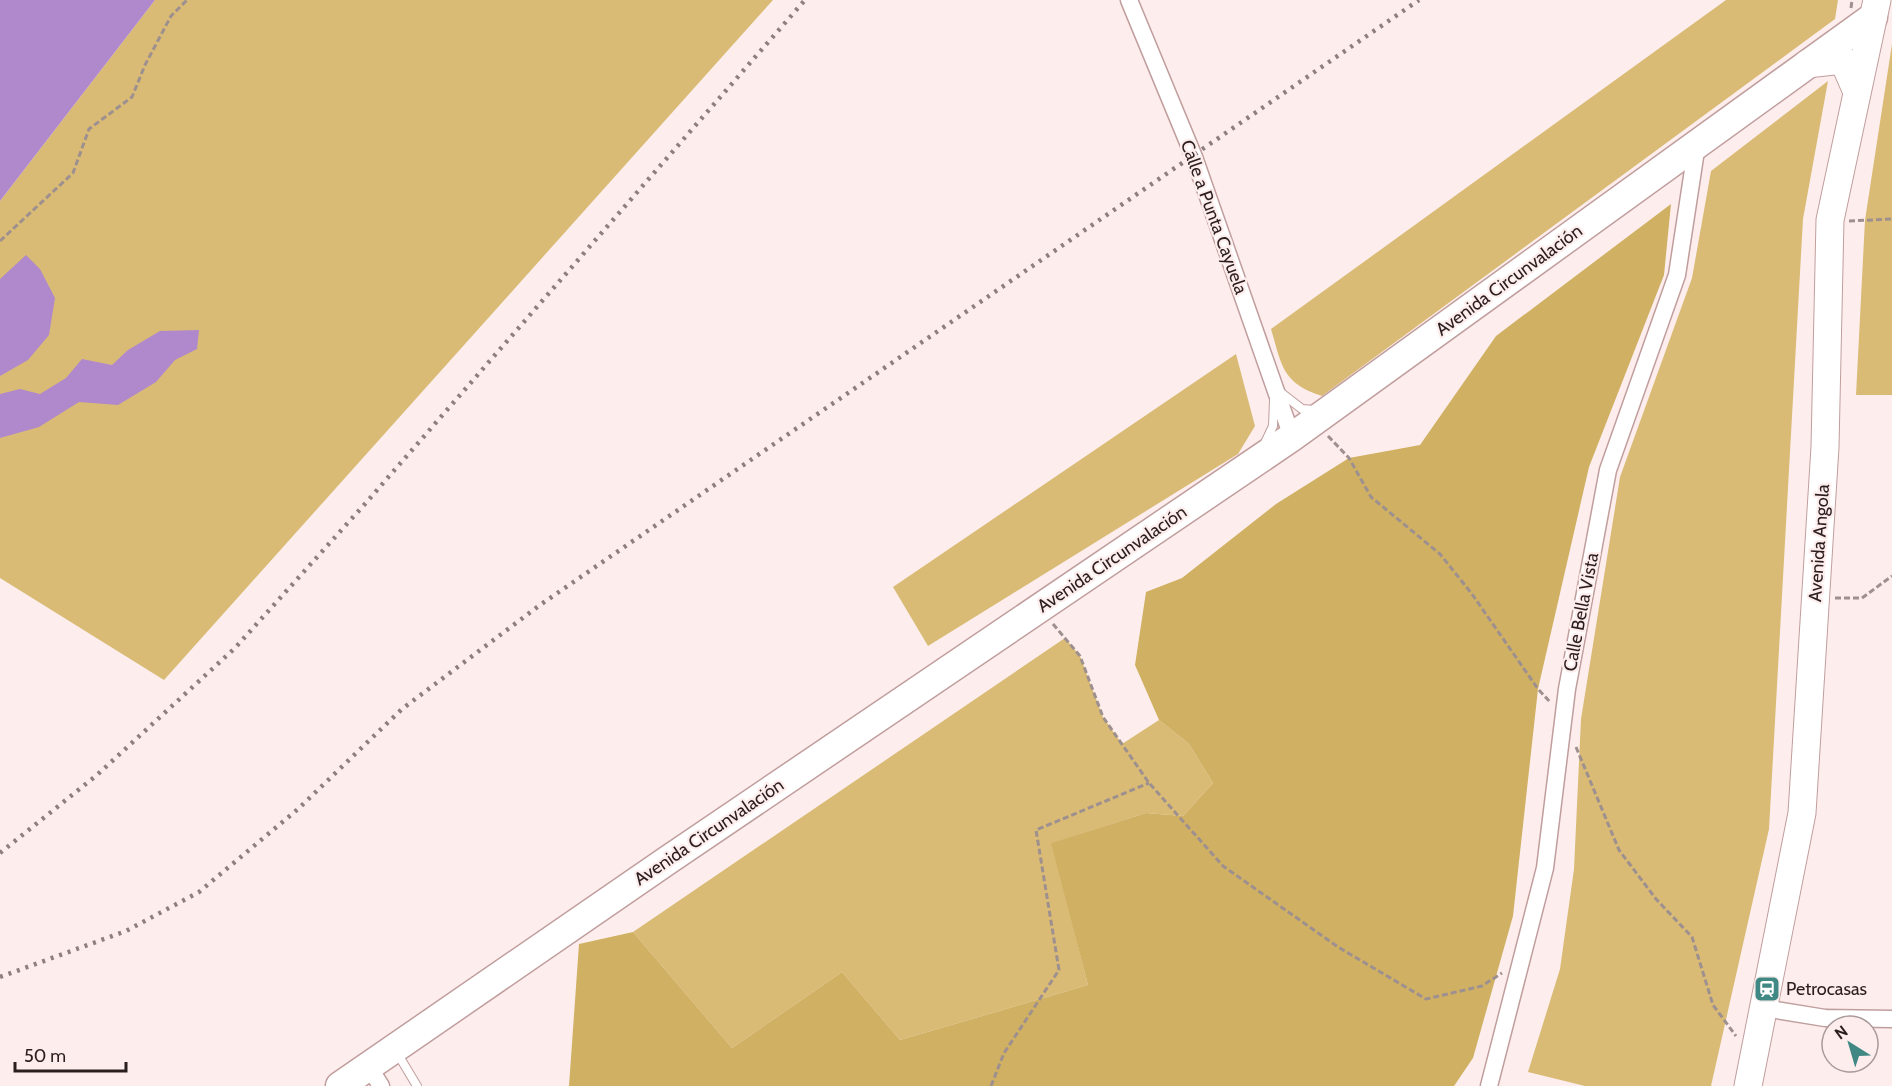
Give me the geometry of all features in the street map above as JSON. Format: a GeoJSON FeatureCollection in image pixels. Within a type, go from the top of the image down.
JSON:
{"type":"FeatureCollection","features":[{"type":"Feature","properties":{"kind":"highway","name":"Avenida Circunvalación"},"geometry":{"type":"LineString","coordinates":[[340,1086],[375,1076],[394,1049],[1292,437],[1807,64],[1875,8]]}},
{"type":"Feature","properties":{"kind":"main road","name":"Avenida Angola"},"geometry":{"type":"LineString","coordinates":[[1748,1086],[1802,813],[1825,447],[1830,220],[1875,8]]}},
{"type":"Feature","properties":{"kind":"main road"},"geometry":{"type":"LineString","coordinates":[[1807,64],[1843,60],[1857,92]]}},
{"type":"Feature","properties":{"kind":"street","name":"Calle a Punta Cayuela"},"geometry":{"type":"LineString","coordinates":[[1129,0],[1194,157],[1292,437]]}},
{"type":"Feature","properties":{"kind":"street","name":"Calle Bella Vista"},"geometry":{"type":"LineString","coordinates":[[1490,1086],[1545,868],[1567,689],[1608,471],[1677,275],[1696,144]]}},
{"type":"Feature","properties":{"kind":"street"},"geometry":{"type":"LineString","coordinates":[[1764,1008],[1825,1018],[1892,1019]]}},
{"type":"Feature","properties":{"kind":"lane"},"geometry":{"type":"LineString","coordinates":[[1275,388],[1302,409],[1329,410]]}},
{"type":"Feature","properties":{"kind":"lane"},"geometry":{"type":"LineString","coordinates":[[1256,462],[1272,426],[1275,388]]}},
{"type":"Feature","properties":{"kind":"lane"},"geometry":{"type":"LineString","coordinates":[[394,1049],[417,1086]]}},
{"type":"Feature","properties":{"kind":"path"},"geometry":{"type":"LineString","coordinates":[[0,241],[73,173],[89,129],[132,97],[145,65],[171,16],[187,0]]}},
{"type":"Feature","properties":{"kind":"path"},"geometry":{"type":"LineString","coordinates":[[1830,220],[1892,219]]}},
{"type":"Feature","properties":{"kind":"path"},"geometry":{"type":"LineString","coordinates":[[1815,598],[1862,597],[1892,576]]}},
{"type":"Feature","properties":{"kind":"path"},"geometry":{"type":"LineString","coordinates":[[1040,608],[1080,656],[1103,717],[1149,783],[1222,866],[1338,947],[1426,999],[1482,986],[1521,960]]}},
{"type":"Feature","properties":{"kind":"path"},"geometry":{"type":"LineString","coordinates":[[991,1086],[1004,1053],[1059,970],[1036,830],[1149,783]]}},
{"type":"Feature","properties":{"kind":"shaded area"},"geometry":{"type":"Polygon","coordinates":[[[0,0],[155,0],[0,201],[0,0]]]}},
{"type":"Feature","properties":{"kind":"shaded area"},"geometry":{"type":"Polygon","coordinates":[[[155,0],[773,0],[164,680],[0,578],[0,201],[155,0]]]}},
{"type":"Feature","properties":{"kind":"shaded area"},"geometry":{"type":"Polygon","coordinates":[[[1726,0],[1838,0],[1835,19],[1322,396],[1309,391],[1291,379],[1281,363],[1271,329],[1726,0]]]}},
{"type":"Feature","properties":{"kind":"shaded area"},"geometry":{"type":"Polygon","coordinates":[[[1892,44],[1892,395],[1856,395],[1865,220],[1892,44]]]}},
{"type":"Feature","properties":{"kind":"shaded area"},"geometry":{"type":"Polygon","coordinates":[[[1828,81],[1803,219],[1769,829],[1711,1086],[1585,1086],[1528,1072],[1560,969],[1574,869],[1581,719],[1620,477],[1692,278],[1711,171],[1828,81]]]}},
{"type":"Feature","properties":{"kind":"shaded area"},"geometry":{"type":"Polygon","coordinates":[[[1671,204],[1664,275],[1589,467],[1538,689],[1513,916],[1473,1058],[1454,1086],[569,1086],[579,944],[633,932],[732,1048],[842,972],[900,1040],[1088,985],[1051,843],[1146,813],[1183,816],[1213,783],[1189,744],[1159,720],[1135,665],[1146,592],[1182,578],[1276,504],[1349,458],[1420,445],[1496,336],[1671,204]]]}},
{"type":"Feature","properties":{"kind":"shaded area"},"geometry":{"type":"Polygon","coordinates":[[[26,255],[40,269],[55,298],[49,335],[28,360],[0,376],[0,279],[26,255]]]}},
{"type":"Feature","properties":{"kind":"shaded area"},"geometry":{"type":"Polygon","coordinates":[[[199,330],[197,349],[175,360],[156,382],[118,405],[79,402],[39,427],[0,438],[0,394],[20,389],[40,394],[66,378],[82,359],[112,365],[128,350],[160,331],[199,330]]]}},
{"type":"Feature","properties":{"kind":"shaded area"},"geometry":{"type":"Polygon","coordinates":[[[1236,354],[1255,426],[1238,454],[928,646],[893,587],[1236,354]]]}},
{"type":"Feature","properties":{"kind":"shaded area"},"geometry":{"type":"Polygon","coordinates":[[[1065,638],[1080,656],[1103,717],[1122,744],[1159,720],[1189,744],[1213,783],[1183,816],[1146,813],[1052,843],[1088,985],[900,1040],[842,972],[732,1048],[633,932],[1065,638]]]}},
{"type":"Feature","properties":{"kind":"railway"},"geometry":{"type":"LineString","coordinates":[[0,853],[97,775],[235,648],[364,505],[805,0]]}},
{"type":"Feature","properties":{"kind":"railway"},"geometry":{"type":"LineString","coordinates":[[0,977],[126,931],[199,892],[298,809],[402,709],[540,605],[1419,0]]}},
{"type":"Feature","properties":{"kind":"place","name":"Petrocasas"},"geometry":{"type":"Point","coordinates":[1767,989]}}]}
